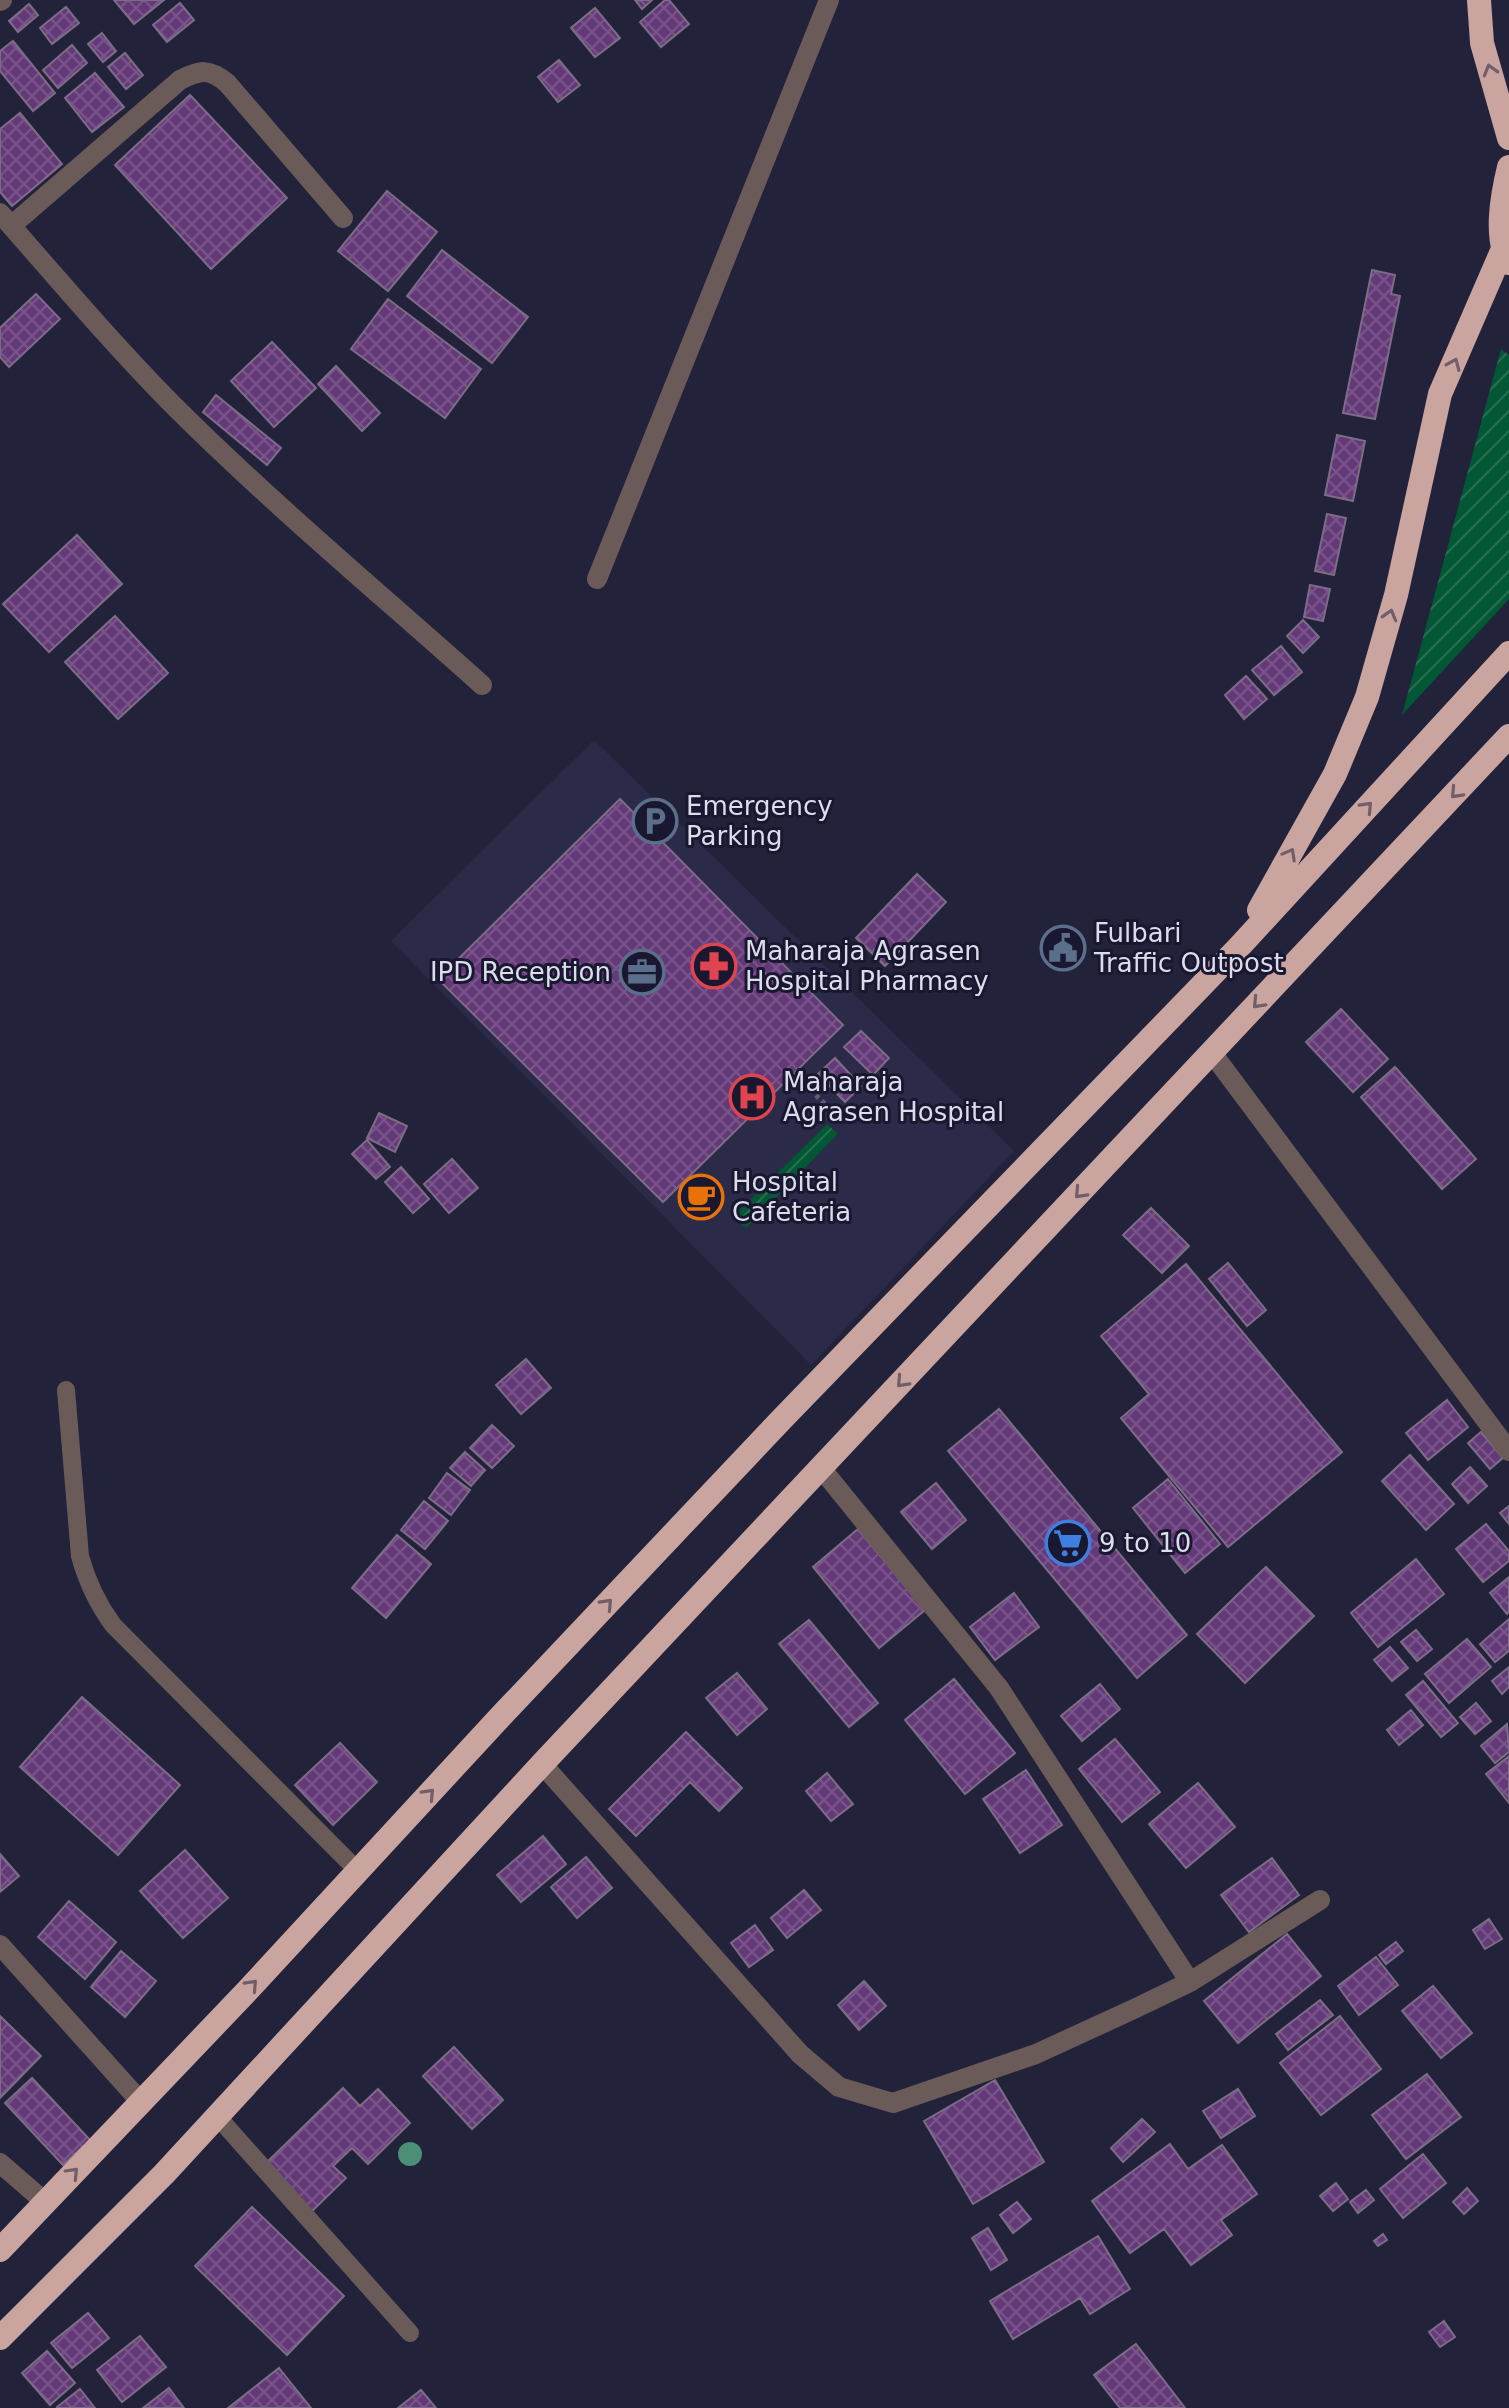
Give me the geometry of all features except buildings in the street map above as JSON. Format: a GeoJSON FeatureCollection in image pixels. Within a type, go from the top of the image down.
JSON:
{"type":"FeatureCollection","features":[{"type":"Feature","properties":{"kind":"highway"},"geometry":{"type":"LineString","coordinates":[[1479,0],[1482,43],[1509,138]]}},
{"type":"Feature","properties":{"kind":"highway"},"geometry":{"type":"LineString","coordinates":[[1239,947],[1335,774],[1367,697],[1396,595],[1440,394],[1506,258],[1502,195],[1509,167]]}},
{"type":"Feature","properties":{"kind":"highway"},"geometry":{"type":"LineString","coordinates":[[0,2250],[781,1420],[1239,947],[1509,653]]}},
{"type":"Feature","properties":{"kind":"highway"},"geometry":{"type":"LineString","coordinates":[[0,2338],[164,2174],[542,1764],[1509,736]]}},
{"type":"Feature","properties":{"kind":"street"},"geometry":{"type":"LineString","coordinates":[[597,579],[829,0]]}},
{"type":"Feature","properties":{"kind":"street"},"geometry":{"type":"LineString","coordinates":[[343,218],[227,83],[216,73],[197,72],[180,80],[6,220],[172,404],[299,523],[482,685]]}},
{"type":"Feature","properties":{"kind":"street"},"geometry":{"type":"LineString","coordinates":[[1212,1053],[1509,1451]]}},
{"type":"Feature","properties":{"kind":"street"},"geometry":{"type":"LineString","coordinates":[[821,1468],[999,1688],[1190,1982]]}},
{"type":"Feature","properties":{"kind":"street"},"geometry":{"type":"LineString","coordinates":[[542,1764],[800,2054],[839,2087],[893,2103],[1036,2054],[1190,1982],[1320,1900]]}},
{"type":"Feature","properties":{"kind":"street"},"geometry":{"type":"LineString","coordinates":[[0,1945],[141,2102]]}},
{"type":"Feature","properties":{"kind":"street"},"geometry":{"type":"LineString","coordinates":[[0,2163],[45,2202]]}},
{"type":"Feature","properties":{"kind":"lane"},"geometry":{"type":"LineString","coordinates":[[66,1390],[80,1556],[86,1579],[98,1604],[113,1625],[358,1871]]}},
{"type":"Feature","properties":{"kind":"lane"},"geometry":{"type":"LineString","coordinates":[[217,2116],[410,2333]]}},
{"type":"Feature","properties":{"kind":"path"},"geometry":{"type":"LineString","coordinates":[[793,1073],[832,1111]]}},
{"type":"Feature","properties":{"kind":"shaded area","name":"Maharaja Agrasen Hospital"},"geometry":{"type":"Polygon","coordinates":[[[594,740],[1014,1151],[811,1365],[391,941],[594,740]]]}},
{"type":"Feature","properties":{"kind":"green space"},"geometry":{"type":"Polygon","coordinates":[[[1501,349],[1509,355],[1509,599],[1402,715],[1501,349]]]}},
{"type":"Feature","properties":{"kind":"green space"},"geometry":{"type":"Polygon","coordinates":[[[827,1124],[838,1134],[746,1228],[734,1216],[827,1124]]]}},
{"type":"Feature","properties":{"kind":"place","name":"Emergency Parking"},"geometry":{"type":"Point","coordinates":[655,821]}},
{"type":"Feature","properties":{"kind":"place","name":"Fulbari Traffic Outpost"},"geometry":{"type":"Point","coordinates":[1063,948]}},
{"type":"Feature","properties":{"kind":"place","name":"Maharaja Agrasen Hospital Pharmacy"},"geometry":{"type":"Point","coordinates":[714,966]}},
{"type":"Feature","properties":{"kind":"place","name":"IPD Reception"},"geometry":{"type":"Point","coordinates":[642,972]}},
{"type":"Feature","properties":{"kind":"place","name":"Maharaja Agrasen Hospital"},"geometry":{"type":"Point","coordinates":[752,1097]}},
{"type":"Feature","properties":{"kind":"place","name":"Hospital Cafeteria"},"geometry":{"type":"Point","coordinates":[701,1197]}},
{"type":"Feature","properties":{"kind":"place","name":"9 to 10"},"geometry":{"type":"Point","coordinates":[1068,1543]}}]}
